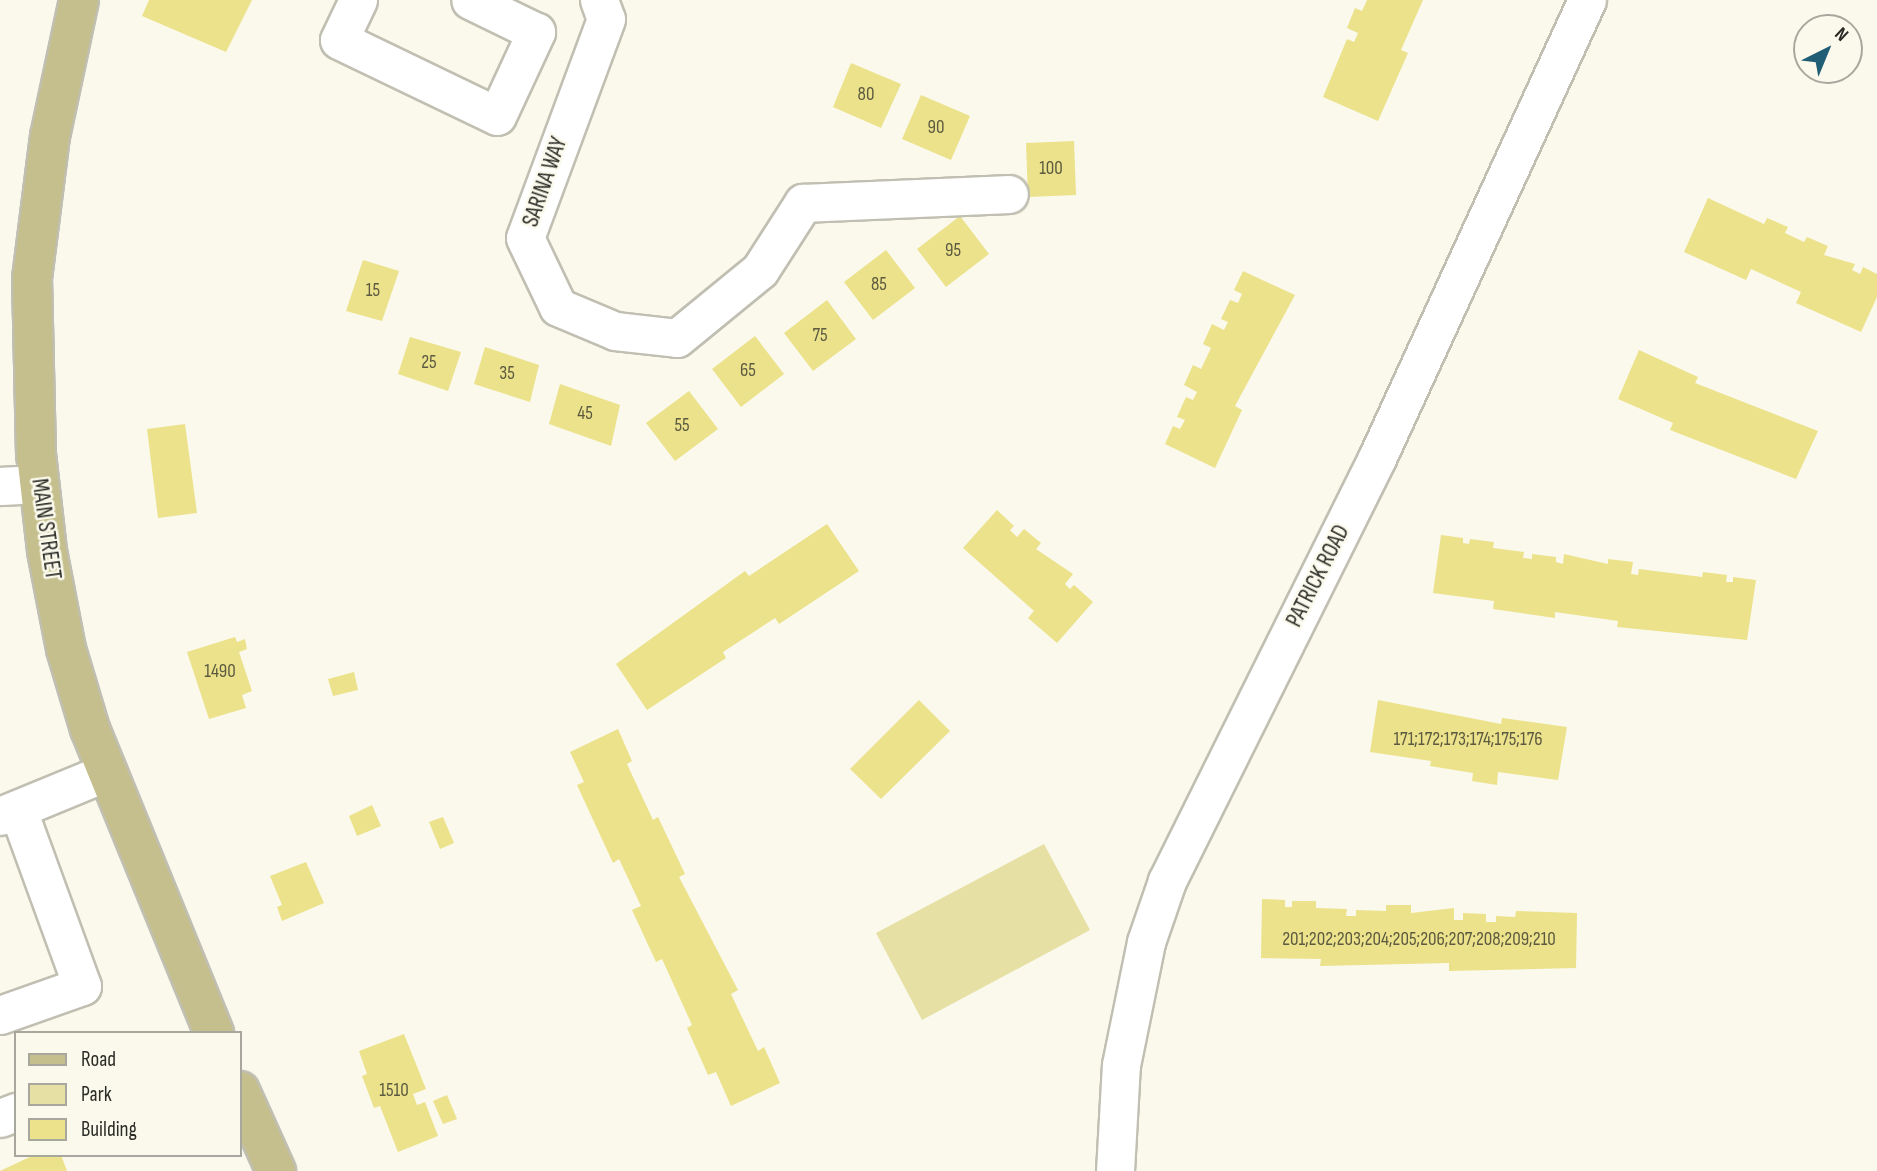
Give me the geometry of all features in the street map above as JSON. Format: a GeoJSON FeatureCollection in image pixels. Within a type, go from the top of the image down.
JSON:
{"type":"FeatureCollection","features":[{"type":"Feature","properties":{"kind":"main road","name":"MAIN STREET"},"geometry":{"type":"LineString","coordinates":[[79,0],[50,136],[32,278],[39,484],[66,649],[107,772],[213,1031]]}},
{"type":"Feature","properties":{"kind":"main road"},"geometry":{"type":"LineString","coordinates":[[242,1095],[276,1171]]}},
{"type":"Feature","properties":{"kind":"street"},"geometry":{"type":"LineString","coordinates":[[358,0],[339,40],[497,116],[536,32],[470,0]]}},
{"type":"Feature","properties":{"kind":"street","name":"SARINA WAY"},"geometry":{"type":"LineString","coordinates":[[599,0],[606,19],[526,238],[558,307],[615,331],[677,338],[760,270],[803,203],[1009,194]]}},
{"type":"Feature","properties":{"kind":"street","name":"PATRICK ROAD"},"geometry":{"type":"LineString","coordinates":[[1115,1171],[1121,1065],[1146,942],[1167,881],[1377,458],[1587,0]]}},
{"type":"Feature","properties":{"kind":"street"},"geometry":{"type":"LineString","coordinates":[[0,486],[39,484]]}},
{"type":"Feature","properties":{"kind":"street"},"geometry":{"type":"LineString","coordinates":[[0,1015],[82,986],[9,813],[107,772]]}},
{"type":"Feature","properties":{"kind":"green space"},"geometry":{"type":"Polygon","coordinates":[[[1044,844],[1090,930],[922,1020],[876,933],[1044,844]]]}},
{"type":"Feature","properties":{"kind":"building"},"geometry":{"type":"Polygon","coordinates":[[[149,0],[252,0],[226,52],[142,16],[149,0]]]}},
{"type":"Feature","properties":{"kind":"building"},"geometry":{"type":"Polygon","coordinates":[[[1367,0],[1423,0],[1401,50],[1408,53],[1378,121],[1323,97],[1347,39],[1354,42],[1358,33],[1347,28],[1355,8],[1362,11],[1367,0]]]}},
{"type":"Feature","properties":{"kind":"building"},"geometry":{"type":"Polygon","coordinates":[[[851,63],[901,84],[881,128],[833,107],[851,63]]]}},
{"type":"Feature","properties":{"kind":"building"},"geometry":{"type":"Polygon","coordinates":[[[921,95],[970,116],[951,160],[902,139],[921,95]]]}},
{"type":"Feature","properties":{"kind":"building"},"geometry":{"type":"Polygon","coordinates":[[[1074,141],[1076,195],[1028,197],[1026,143],[1074,141]]]}},
{"type":"Feature","properties":{"kind":"building"},"geometry":{"type":"Polygon","coordinates":[[[1708,198],[1764,224],[1767,218],[1788,227],[1785,233],[1804,242],[1807,237],[1828,246],[1824,255],[1855,264],[1852,270],[1860,274],[1863,267],[1877,274],[1877,297],[1861,332],[1796,303],[1801,292],[1751,269],[1746,280],[1684,252],[1708,198]]]}},
{"type":"Feature","properties":{"kind":"building"},"geometry":{"type":"Polygon","coordinates":[[[960,216],[989,254],[946,287],[917,249],[960,216]]]}},
{"type":"Feature","properties":{"kind":"building"},"geometry":{"type":"Polygon","coordinates":[[[886,250],[915,288],[873,320],[844,282],[886,250]]]}},
{"type":"Feature","properties":{"kind":"building"},"geometry":{"type":"Polygon","coordinates":[[[363,260],[399,271],[382,321],[346,311],[363,260]]]}},
{"type":"Feature","properties":{"kind":"building"},"geometry":{"type":"Polygon","coordinates":[[[1243,271],[1295,295],[1235,406],[1242,410],[1215,468],[1165,444],[1173,426],[1180,429],[1185,420],[1177,417],[1186,397],[1193,400],[1197,392],[1184,385],[1193,365],[1201,369],[1211,348],[1203,344],[1212,324],[1224,330],[1228,322],[1221,319],[1230,300],[1238,303],[1242,294],[1234,290],[1243,271]]]}},
{"type":"Feature","properties":{"kind":"building"},"geometry":{"type":"Polygon","coordinates":[[[827,300],[856,339],[813,371],[784,333],[827,300]]]}},
{"type":"Feature","properties":{"kind":"building"},"geometry":{"type":"Polygon","coordinates":[[[755,336],[784,374],[741,407],[712,369],[755,336]]]}},
{"type":"Feature","properties":{"kind":"building"},"geometry":{"type":"Polygon","coordinates":[[[410,337],[461,352],[448,391],[398,374],[410,337]]]}},
{"type":"Feature","properties":{"kind":"building"},"geometry":{"type":"Polygon","coordinates":[[[485,347],[539,365],[530,402],[474,384],[485,347]]]}},
{"type":"Feature","properties":{"kind":"building"},"geometry":{"type":"Polygon","coordinates":[[[1639,350],[1698,377],[1695,383],[1818,431],[1796,479],[1670,430],[1673,423],[1618,399],[1639,350]]]}},
{"type":"Feature","properties":{"kind":"building"},"geometry":{"type":"Polygon","coordinates":[[[560,384],[620,405],[611,446],[549,424],[560,384]]]}},
{"type":"Feature","properties":{"kind":"building"},"geometry":{"type":"Polygon","coordinates":[[[689,391],[718,429],[675,461],[646,423],[689,391]]]}},
{"type":"Feature","properties":{"kind":"building"},"geometry":{"type":"Polygon","coordinates":[[[185,424],[197,513],[158,518],[147,429],[185,424]]]}},
{"type":"Feature","properties":{"kind":"building"},"geometry":{"type":"Polygon","coordinates":[[[997,510],[1014,526],[1010,530],[1017,537],[1024,529],[1041,543],[1036,549],[1073,574],[1065,584],[1070,589],[1074,585],[1093,602],[1057,643],[1028,618],[1034,611],[963,548],[997,510]]]}},
{"type":"Feature","properties":{"kind":"building"},"geometry":{"type":"Polygon","coordinates":[[[827,524],[859,571],[779,624],[775,618],[723,652],[726,658],[647,710],[616,664],[745,571],[749,576],[827,524]]]}},
{"type":"Feature","properties":{"kind":"building"},"geometry":{"type":"Polygon","coordinates":[[[1441,535],[1463,538],[1463,543],[1469,544],[1470,539],[1494,542],[1493,548],[1524,552],[1523,558],[1532,559],[1532,554],[1556,557],[1556,562],[1563,564],[1564,554],[1608,564],[1608,559],[1633,562],[1631,574],[1638,575],[1639,569],[1702,577],[1703,572],[1727,575],[1726,582],[1733,582],[1733,577],[1756,580],[1747,640],[1617,627],[1618,621],[1555,612],[1555,618],[1493,609],[1494,601],[1433,593],[1441,535]]]}},
{"type":"Feature","properties":{"kind":"building"},"geometry":{"type":"Polygon","coordinates":[[[235,637],[237,642],[245,639],[247,649],[239,652],[252,691],[242,695],[246,708],[209,719],[187,652],[235,637]]]}},
{"type":"Feature","properties":{"kind":"building"},"geometry":{"type":"Polygon","coordinates":[[[354,672],[358,690],[333,696],[328,679],[354,672]]]}},
{"type":"Feature","properties":{"kind":"building"},"geometry":{"type":"Polygon","coordinates":[[[919,700],[950,731],[881,799],[850,769],[919,700]]]}},
{"type":"Feature","properties":{"kind":"building"},"geometry":{"type":"Polygon","coordinates":[[[1378,700],[1501,724],[1502,718],[1567,727],[1558,780],[1498,772],[1497,785],[1472,781],[1473,773],[1430,766],[1431,761],[1370,752],[1378,700]]]}},
{"type":"Feature","properties":{"kind":"building"},"geometry":{"type":"Polygon","coordinates":[[[618,729],[632,761],[627,764],[653,820],[658,817],[685,874],[679,877],[738,990],[731,994],[758,1051],[764,1047],[780,1083],[731,1106],[716,1072],[708,1075],[687,1028],[692,1025],[662,959],[656,962],[632,910],[641,906],[619,859],[613,863],[577,785],[584,782],[570,752],[618,729]]]}},
{"type":"Feature","properties":{"kind":"building"},"geometry":{"type":"Polygon","coordinates":[[[372,805],[381,826],[357,836],[349,816],[372,805]]]}},
{"type":"Feature","properties":{"kind":"building"},"geometry":{"type":"Polygon","coordinates":[[[443,817],[454,843],[440,849],[429,822],[443,817]]]}},
{"type":"Feature","properties":{"kind":"building"},"geometry":{"type":"Polygon","coordinates":[[[306,862],[324,903],[282,921],[277,907],[282,905],[270,876],[306,862]]]}},
{"type":"Feature","properties":{"kind":"building"},"geometry":{"type":"Polygon","coordinates":[[[1262,899],[1285,900],[1285,907],[1292,907],[1292,901],[1316,901],[1316,908],[1347,909],[1346,916],[1356,916],[1356,910],[1386,911],[1386,905],[1411,905],[1411,913],[1454,908],[1454,920],[1463,920],[1463,913],[1486,914],[1486,922],[1496,922],[1496,916],[1515,917],[1516,911],[1577,913],[1576,968],[1449,971],[1449,963],[1320,966],[1321,959],[1261,958],[1262,899]]]}},
{"type":"Feature","properties":{"kind":"building"},"geometry":{"type":"Polygon","coordinates":[[[404,1034],[426,1089],[413,1094],[417,1105],[425,1102],[438,1136],[398,1152],[380,1106],[374,1108],[362,1076],[367,1074],[359,1051],[404,1034]]]}},
{"type":"Feature","properties":{"kind":"building"},"geometry":{"type":"Polygon","coordinates":[[[447,1095],[457,1119],[443,1124],[433,1101],[447,1095]]]}},
{"type":"Feature","properties":{"kind":"building"},"geometry":{"type":"Polygon","coordinates":[[[30,1157],[62,1157],[67,1171],[0,1171],[30,1157]]]}}]}
